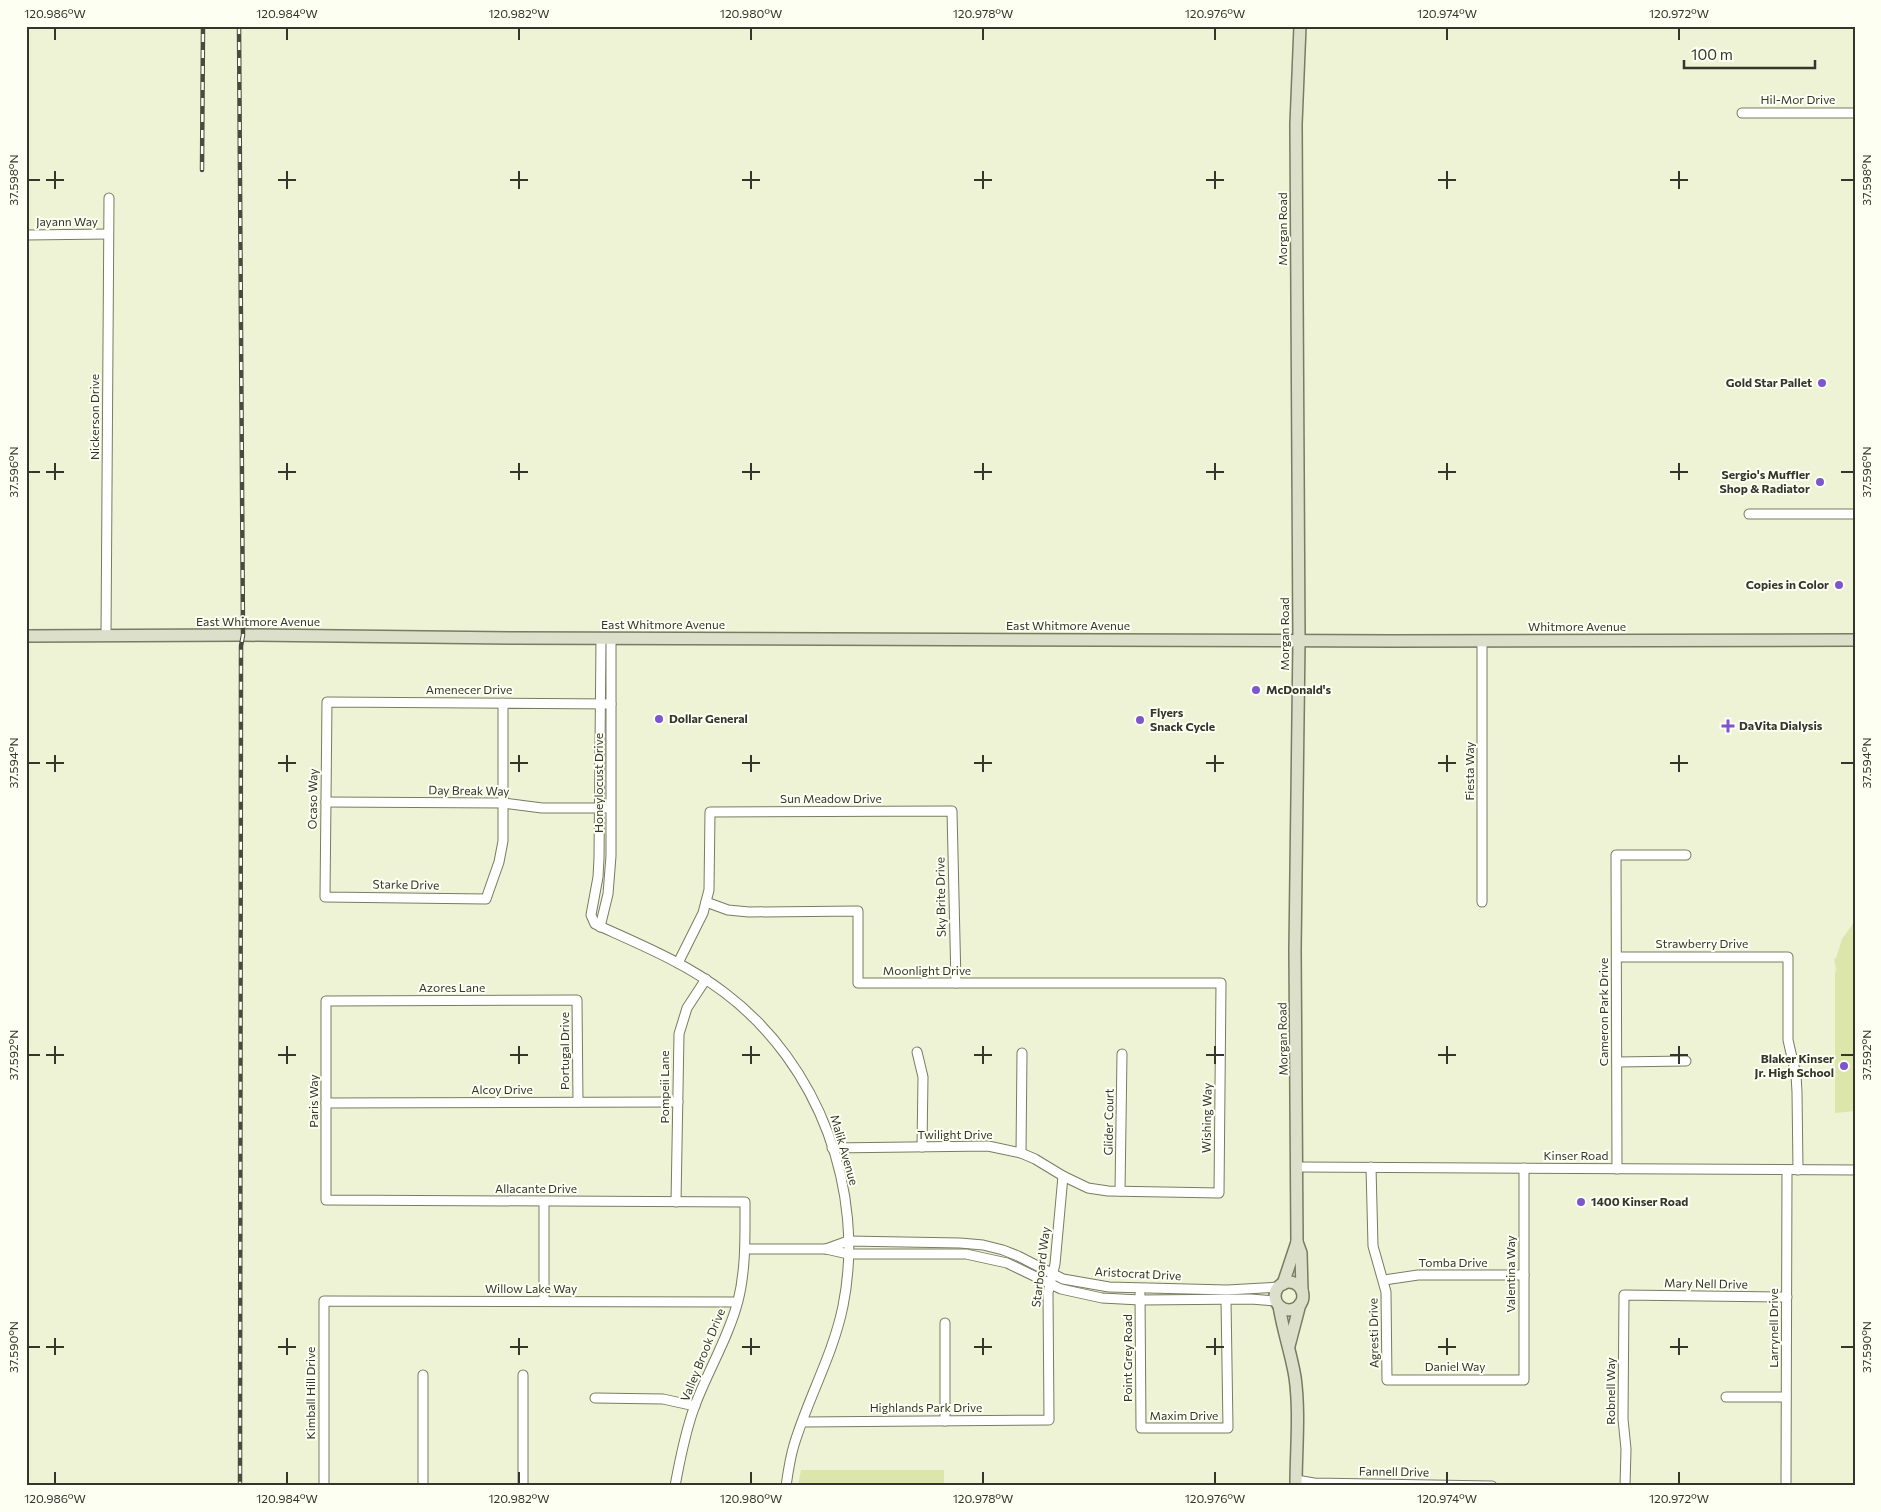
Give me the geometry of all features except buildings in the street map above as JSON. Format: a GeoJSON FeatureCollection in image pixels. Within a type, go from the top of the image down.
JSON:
{"type":"FeatureCollection","features":[{"type":"Feature","properties":{"kind":"main road","name":"Morgan Road"},"geometry":{"type":"LineString","coordinates":[[1281,1285],[1297,1242],[1296,950],[1299,641],[1296,124],[1300,26]]}},
{"type":"Feature","properties":{"kind":"main road","name":"East Whitmore Avenue"},"geometry":{"type":"LineString","coordinates":[[26,636],[243,635],[1299,641]]}},
{"type":"Feature","properties":{"kind":"main road","name":"Whitmore Avenue"},"geometry":{"type":"LineString","coordinates":[[1299,641],[1855,640]]}},
{"type":"Feature","properties":{"kind":"main road","name":"Morgan Road"},"geometry":{"type":"LineString","coordinates":[[1297,1242],[1301,1253],[1302,1291]]}},
{"type":"Feature","properties":{"kind":"main road"},"geometry":{"type":"LineString","coordinates":[[1289,1346],[1302,1300],[1302,1291],[1292,1283],[1281,1285],[1275,1294],[1282,1329],[1289,1346],[1295,1380],[1296,1483]]}},
{"type":"Feature","properties":{"kind":"main road"},"geometry":{"type":"LineString","coordinates":[[1278,1304],[1290,1310],[1300,1304]]}},
{"type":"Feature","properties":{"kind":"street","name":"Hil-Mor Drive"},"geometry":{"type":"LineString","coordinates":[[1742,113],[1855,113]]}},
{"type":"Feature","properties":{"kind":"street","name":"Nickerson Drive"},"geometry":{"type":"LineString","coordinates":[[106,636],[109,198]]}},
{"type":"Feature","properties":{"kind":"street","name":"Jayann Way"},"geometry":{"type":"LineString","coordinates":[[26,234],[108,234]]}},
{"type":"Feature","properties":{"kind":"street"},"geometry":{"type":"LineString","coordinates":[[1749,514],[1855,514]]}},
{"type":"Feature","properties":{"kind":"street","name":"Honeylocust Drive"},"geometry":{"type":"LineString","coordinates":[[597,926],[608,894],[611,856],[611,704],[606,638]]}},
{"type":"Feature","properties":{"kind":"street","name":"Honeylocust Drive"},"geometry":{"type":"LineString","coordinates":[[597,926],[591,914],[598,878],[600,704],[606,638]]}},
{"type":"Feature","properties":{"kind":"street","name":"Fiesta Way"},"geometry":{"type":"LineString","coordinates":[[1482,641],[1482,902]]}},
{"type":"Feature","properties":{"kind":"street","name":"Amenecer Drive"},"geometry":{"type":"LineString","coordinates":[[327,702],[611,704]]}},
{"type":"Feature","properties":{"kind":"street","name":"Ocaso Way"},"geometry":{"type":"LineString","coordinates":[[325,897],[327,702]]}},
{"type":"Feature","properties":{"kind":"street"},"geometry":{"type":"LineString","coordinates":[[503,703],[503,803]]}},
{"type":"Feature","properties":{"kind":"street","name":"Day Break Way"},"geometry":{"type":"LineString","coordinates":[[326,802],[503,803],[542,808],[611,808]]}},
{"type":"Feature","properties":{"kind":"street","name":"Starke Drive"},"geometry":{"type":"LineString","coordinates":[[325,897],[486,899],[499,862],[503,841],[503,803]]}},
{"type":"Feature","properties":{"kind":"street","name":"Sun Meadow Drive"},"geometry":{"type":"LineString","coordinates":[[706,902],[710,880],[710,812],[952,811]]}},
{"type":"Feature","properties":{"kind":"street","name":"Sky Brite Drive"},"geometry":{"type":"LineString","coordinates":[[952,811],[956,983]]}},
{"type":"Feature","properties":{"kind":"street","name":"Cameron Park Drive"},"geometry":{"type":"LineString","coordinates":[[1617,1169],[1616,855],[1686,855]]}},
{"type":"Feature","properties":{"kind":"street"},"geometry":{"type":"LineString","coordinates":[[678,963],[697,926],[706,902]]}},
{"type":"Feature","properties":{"kind":"street","name":"Moonlight Drive"},"geometry":{"type":"LineString","coordinates":[[706,902],[728,910],[749,912],[858,911],[858,984],[1221,983]]}},
{"type":"Feature","properties":{"kind":"street","name":"Malik Avenue"},"geometry":{"type":"LineString","coordinates":[[597,926],[678,963],[706,979],[746,1010],[783,1050],[812,1095],[832,1148],[844,1194],[848,1241],[846,1286],[838,1326],[830,1353],[794,1444],[786,1486]]}},
{"type":"Feature","properties":{"kind":"street","name":"Strawberry Drive"},"geometry":{"type":"LineString","coordinates":[[1617,957],[1788,956],[1788,1040],[1797,1084],[1798,1170]]}},
{"type":"Feature","properties":{"kind":"street","name":"Pompeii Lane"},"geometry":{"type":"LineString","coordinates":[[676,1202],[678,1046],[681,1024],[687,1008],[706,979]]}},
{"type":"Feature","properties":{"kind":"street","name":"Wishing Way"},"geometry":{"type":"LineString","coordinates":[[1219,1193],[1221,983]]}},
{"type":"Feature","properties":{"kind":"street","name":"Azores Lane"},"geometry":{"type":"LineString","coordinates":[[326,1001],[577,1000]]}},
{"type":"Feature","properties":{"kind":"street","name":"Portugal Drive"},"geometry":{"type":"LineString","coordinates":[[577,1000],[578,1102]]}},
{"type":"Feature","properties":{"kind":"street","name":"Paris Way"},"geometry":{"type":"LineString","coordinates":[[326,1001],[326,1200]]}},
{"type":"Feature","properties":{"kind":"street"},"geometry":{"type":"LineString","coordinates":[[917,1052],[923,1077],[922,1147]]}},
{"type":"Feature","properties":{"kind":"street"},"geometry":{"type":"LineString","coordinates":[[1021,1153],[1022,1053]]}},
{"type":"Feature","properties":{"kind":"street","name":"Glider Court"},"geometry":{"type":"LineString","coordinates":[[1120,1191],[1122,1054]]}},
{"type":"Feature","properties":{"kind":"street"},"geometry":{"type":"LineString","coordinates":[[1617,1062],[1686,1062]]}},
{"type":"Feature","properties":{"kind":"street","name":"Alcoy Drive"},"geometry":{"type":"LineString","coordinates":[[326,1103],[678,1102]]}},
{"type":"Feature","properties":{"kind":"street","name":"Twilight Drive"},"geometry":{"type":"LineString","coordinates":[[832,1148],[988,1146],[1021,1153],[1088,1188],[1108,1191],[1219,1193]]}},
{"type":"Feature","properties":{"kind":"street","name":"Kinser Road"},"geometry":{"type":"LineString","coordinates":[[1298,1167],[1855,1170]]}},
{"type":"Feature","properties":{"kind":"street","name":"Agresti Drive"},"geometry":{"type":"LineString","coordinates":[[1372,1167],[1372,1240],[1384,1280],[1387,1304],[1386,1380]]}},
{"type":"Feature","properties":{"kind":"street","name":"Valentina Way"},"geometry":{"type":"LineString","coordinates":[[1524,1168],[1524,1380]]}},
{"type":"Feature","properties":{"kind":"street","name":"Larrynell Drive"},"geometry":{"type":"LineString","coordinates":[[1786,1486],[1787,1170]]}},
{"type":"Feature","properties":{"kind":"street","name":"Starboard Way"},"geometry":{"type":"LineString","coordinates":[[1049,1420],[1048,1301],[1053,1273],[1062,1176]]}},
{"type":"Feature","properties":{"kind":"street","name":"Allacante Drive"},"geometry":{"type":"LineString","coordinates":[[326,1200],[745,1202]]}},
{"type":"Feature","properties":{"kind":"street"},"geometry":{"type":"LineString","coordinates":[[544,1202],[544,1302]]}},
{"type":"Feature","properties":{"kind":"street","name":"Valley Brook Drive"},"geometry":{"type":"LineString","coordinates":[[675,1486],[683,1445],[695,1406],[728,1331],[737,1302],[744,1268],[745,1202]]}},
{"type":"Feature","properties":{"kind":"street","name":"Aristocrat Drive"},"geometry":{"type":"LineString","coordinates":[[826,1249],[848,1241],[960,1243],[983,1246],[1003,1250],[1063,1279],[1109,1288],[1227,1290],[1281,1285]]}},
{"type":"Feature","properties":{"kind":"street","name":"Aristocrat Drive"},"geometry":{"type":"LineString","coordinates":[[745,1248],[826,1249],[848,1254],[966,1254],[1007,1263],[1050,1284],[1078,1294],[1119,1300],[1251,1299],[1278,1304]]}},
{"type":"Feature","properties":{"kind":"street","name":"Tomba Drive"},"geometry":{"type":"LineString","coordinates":[[1384,1280],[1418,1275],[1524,1275]]}},
{"type":"Feature","properties":{"kind":"street","name":"Point Grey Road"},"geometry":{"type":"LineString","coordinates":[[1140,1288],[1141,1428]]}},
{"type":"Feature","properties":{"kind":"street","name":"Mary Nell Drive"},"geometry":{"type":"LineString","coordinates":[[1624,1295],[1787,1297]]}},
{"type":"Feature","properties":{"kind":"street","name":"Robnell Way"},"geometry":{"type":"LineString","coordinates":[[1624,1295],[1623,1419],[1626,1449],[1625,1486]]}},
{"type":"Feature","properties":{"kind":"street","name":"Maxim Drive"},"geometry":{"type":"LineString","coordinates":[[1141,1428],[1228,1428],[1226,1300]]}},
{"type":"Feature","properties":{"kind":"street","name":"Willow Lake Way"},"geometry":{"type":"LineString","coordinates":[[324,1301],[737,1302]]}},
{"type":"Feature","properties":{"kind":"street","name":"Kimball Hill Drive"},"geometry":{"type":"LineString","coordinates":[[324,1301],[324,1486]]}},
{"type":"Feature","properties":{"kind":"street"},"geometry":{"type":"LineString","coordinates":[[945,1323],[945,1421]]}},
{"type":"Feature","properties":{"kind":"street"},"geometry":{"type":"LineString","coordinates":[[423,1375],[423,1486]]}},
{"type":"Feature","properties":{"kind":"street"},"geometry":{"type":"LineString","coordinates":[[523,1375],[523,1486]]}},
{"type":"Feature","properties":{"kind":"street","name":"Daniel Way"},"geometry":{"type":"LineString","coordinates":[[1386,1380],[1524,1380]]}},
{"type":"Feature","properties":{"kind":"street"},"geometry":{"type":"LineString","coordinates":[[1726,1397],[1786,1397]]}},
{"type":"Feature","properties":{"kind":"street"},"geometry":{"type":"LineString","coordinates":[[595,1398],[663,1399],[695,1406]]}},
{"type":"Feature","properties":{"kind":"street","name":"Highlands Park Drive"},"geometry":{"type":"LineString","coordinates":[[803,1422],[1049,1420]]}},
{"type":"Feature","properties":{"kind":"street","name":"Fannell Drive"},"geometry":{"type":"LineString","coordinates":[[1296,1483],[1492,1486]]}},
{"type":"Feature","properties":{"kind":"green space","name":"Blaker Kinser Jr. High School"},"geometry":{"type":"Polygon","coordinates":[[[1855,921],[1855,1111],[1835,1113],[1835,969],[1837,973],[1834,959],[1842,939],[1855,921]]]}},
{"type":"Feature","properties":{"kind":"green space"},"geometry":{"type":"Polygon","coordinates":[[[801,1470],[944,1470],[944,1486],[798,1486],[801,1470]]]}},
{"type":"Feature","properties":{"kind":"railway"},"geometry":{"type":"LineString","coordinates":[[202,170],[203,26]]}},
{"type":"Feature","properties":{"kind":"railway"},"geometry":{"type":"LineString","coordinates":[[239,26],[243,635],[241,646],[240,1486]]}},
{"type":"Feature","properties":{"kind":"place","name":"Gold Star Pallet"},"geometry":{"type":"Point","coordinates":[1822,383]}},
{"type":"Feature","properties":{"kind":"place","name":"Sergio's Muffler Shop & Radiator"},"geometry":{"type":"Point","coordinates":[1820,482]}},
{"type":"Feature","properties":{"kind":"place","name":"Copies in Color"},"geometry":{"type":"Point","coordinates":[1839,585]}},
{"type":"Feature","properties":{"kind":"place","name":"McDonald's"},"geometry":{"type":"Point","coordinates":[1256,690]}},
{"type":"Feature","properties":{"kind":"place","name":"Dollar General"},"geometry":{"type":"Point","coordinates":[659,719]}},
{"type":"Feature","properties":{"kind":"place","name":"Flyers Snack Cycle"},"geometry":{"type":"Point","coordinates":[1140,720]}},
{"type":"Feature","properties":{"kind":"place","name":"DaVita Dialysis"},"geometry":{"type":"Point","coordinates":[1728,726]}},
{"type":"Feature","properties":{"kind":"place","name":"Blaker Kinser Jr. High School"},"geometry":{"type":"Point","coordinates":[1844,1066]}},
{"type":"Feature","properties":{"kind":"place","name":"1400 Kinser Road"},"geometry":{"type":"Point","coordinates":[1581,1202]}}]}
